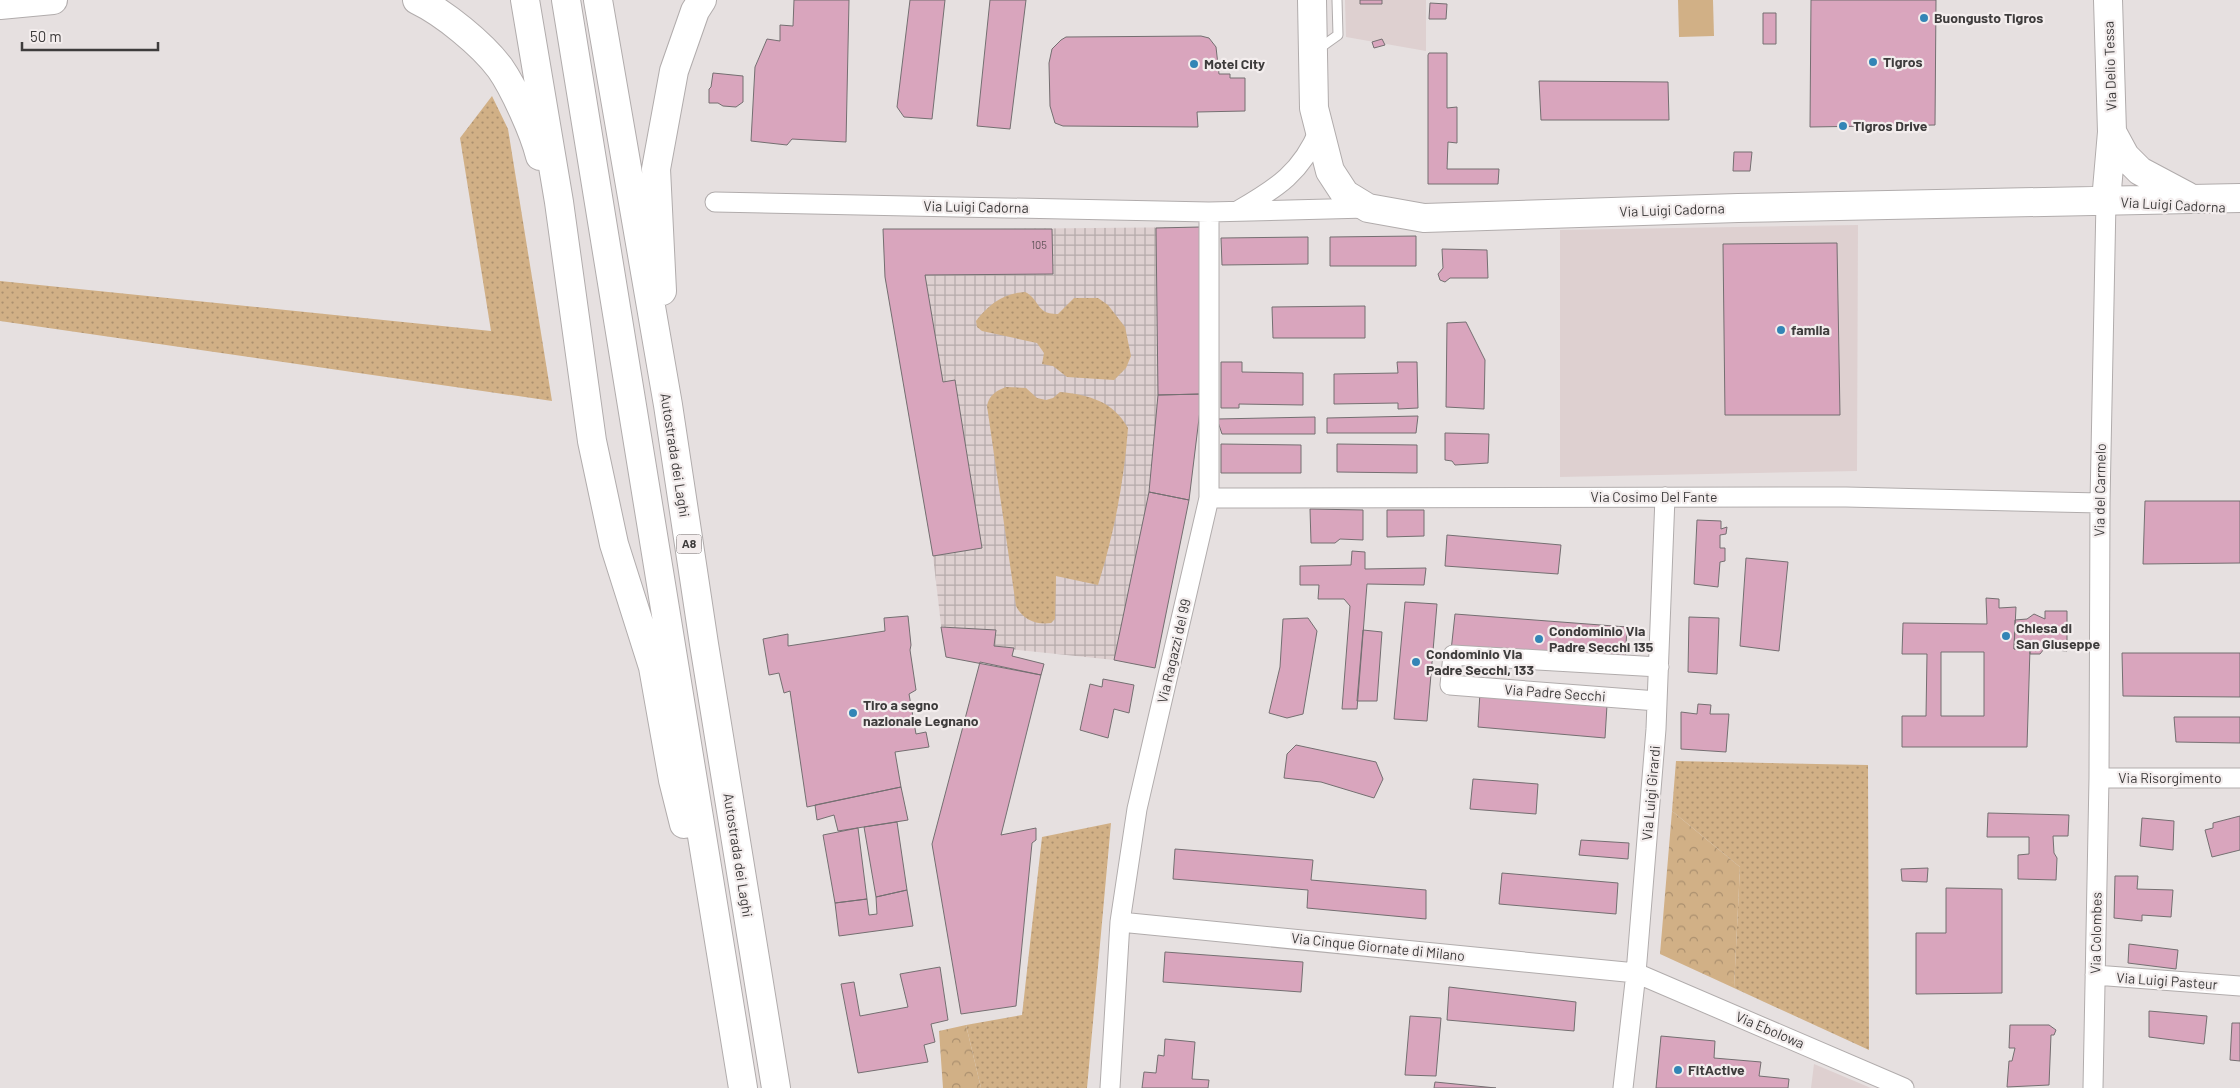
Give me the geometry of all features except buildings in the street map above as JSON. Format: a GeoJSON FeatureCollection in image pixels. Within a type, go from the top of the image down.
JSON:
{"type":"FeatureCollection","features":[{"type":"Feature","properties":{"kind":"main road"},"geometry":{"type":"LineString","coordinates":[[0,5],[53,0]]}},
{"type":"Feature","properties":{"kind":"main road"},"geometry":{"type":"LineString","coordinates":[[417,0],[434,8],[472,40],[500,68],[519,105],[540,154],[565,296],[576,334]]}},
{"type":"Feature","properties":{"kind":"main road"},"geometry":{"type":"LineString","coordinates":[[525,0],[559,202],[592,441],[614,544],[653,667],[673,780],[727,990]]}},
{"type":"Feature","properties":{"kind":"main road","name":"A8"},"geometry":{"type":"LineString","coordinates":[[566,0],[743,1088]]}},
{"type":"Feature","properties":{"kind":"main road","name":"Autostrada dei Laghi"},"geometry":{"type":"LineString","coordinates":[[598,0],[668,405],[704,644],[776,1088]]}},
{"type":"Feature","properties":{"kind":"main road"},"geometry":{"type":"LineString","coordinates":[[668,405],[656,169],[674,71],[695,12],[702,0]]}},
{"type":"Feature","properties":{"kind":"main road"},"geometry":{"type":"LineString","coordinates":[[1312,0],[1314,108],[1330,171],[1345,194],[1368,208]]}},
{"type":"Feature","properties":{"kind":"main road","name":"Via Delio Tessa"},"geometry":{"type":"LineString","coordinates":[[2106,201],[2112,132],[2108,0]]}},
{"type":"Feature","properties":{"kind":"main road","name":"Via Delio Tessa"},"geometry":{"type":"LineString","coordinates":[[2112,132],[2125,156],[2140,171],[2191,198]]}},
{"type":"Feature","properties":{"kind":"main road","name":"Via Luigi Cadorna"},"geometry":{"type":"LineString","coordinates":[[1368,208],[1424,218],[1738,208],[2240,198]]}},
{"type":"Feature","properties":{"kind":"main road","name":"Via Luigi Cadorna"},"geometry":{"type":"LineString","coordinates":[[2106,201],[2180,208],[2240,208]]}},
{"type":"Feature","properties":{"kind":"street","name":"Via Luigi Cadorna"},"geometry":{"type":"LineString","coordinates":[[1238,211],[1273,191],[1294,173],[1311,151],[1319,130]]}},
{"type":"Feature","properties":{"kind":"street","name":"Via del Carmelo"},"geometry":{"type":"LineString","coordinates":[[2099,778],[2100,503],[2106,201]]}},
{"type":"Feature","properties":{"kind":"street","name":"Via Luigi Cadorna"},"geometry":{"type":"LineString","coordinates":[[715,202],[1209,212],[1368,208]]}},
{"type":"Feature","properties":{"kind":"street","name":"Via Ragazzi del 99"},"geometry":{"type":"LineString","coordinates":[[1110,1088],[1120,922],[1137,808],[1209,498],[1209,212]]}},
{"type":"Feature","properties":{"kind":"street","name":"Via Luigi Girardi"},"geometry":{"type":"LineString","coordinates":[[1623,1088],[1636,973],[1657,701],[1665,497]]}},
{"type":"Feature","properties":{"kind":"street","name":"Via Cosimo Del Fante"},"geometry":{"type":"LineString","coordinates":[[1209,498],[1846,497],[2100,503]]}},
{"type":"Feature","properties":{"kind":"street","name":"Via Padre Secchi"},"geometry":{"type":"LineString","coordinates":[[1657,701],[1450,685],[1453,655],[1659,667]]}},
{"type":"Feature","properties":{"kind":"street","name":"Via Risorgimento"},"geometry":{"type":"LineString","coordinates":[[2099,778],[2240,778]]}},
{"type":"Feature","properties":{"kind":"street","name":"Via Colombes"},"geometry":{"type":"LineString","coordinates":[[2093,1088],[2099,778]]}},
{"type":"Feature","properties":{"kind":"street","name":"Via Cinque Giornate di Milano"},"geometry":{"type":"LineString","coordinates":[[1120,922],[1636,973]]}},
{"type":"Feature","properties":{"kind":"street","name":"Via Ebolowa"},"geometry":{"type":"LineString","coordinates":[[1636,973],[1904,1088]]}},
{"type":"Feature","properties":{"kind":"street","name":"Via Luigi Pasteur"},"geometry":{"type":"LineString","coordinates":[[2095,975],[2240,986]]}},
{"type":"Feature","properties":{"kind":"lane"},"geometry":{"type":"LineString","coordinates":[[1313,54],[1338,35],[1337,0]]}},
{"type":"Feature","properties":{"kind":"shaded area"},"geometry":{"type":"Polygon","coordinates":[[[1345,0],[1426,0],[1426,51],[1346,37],[1345,0]]]}},
{"type":"Feature","properties":{"kind":"shaded area"},"geometry":{"type":"Polygon","coordinates":[[[1858,225],[1857,471],[1560,477],[1560,230],[1858,225]]]}},
{"type":"Feature","properties":{"kind":"shaded area"},"geometry":{"type":"Polygon","coordinates":[[[1200,227],[1202,394],[1189,500],[1155,668],[1114,660],[943,642],[933,556],[885,277],[883,230],[1200,227]]]}},
{"type":"Feature","properties":{"kind":"shaded area"},"geometry":{"type":"Polygon","coordinates":[[[1814,1064],[1871,1088],[1811,1088],[1814,1064]]]}},
{"type":"Feature","properties":{"kind":"green space"},"geometry":{"type":"Polygon","coordinates":[[[1678,0],[1713,0],[1714,36],[1679,37],[1678,0]]]}},
{"type":"Feature","properties":{"kind":"green space"},"geometry":{"type":"Polygon","coordinates":[[[492,96],[508,129],[552,401],[0,321],[0,281],[491,331],[460,138],[492,96]]]}},
{"type":"Feature","properties":{"kind":"green space"},"geometry":{"type":"Polygon","coordinates":[[[1025,292],[1042,309],[1051,314],[1058,314],[1074,298],[1098,298],[1108,305],[1125,327],[1131,356],[1126,368],[1114,380],[1067,377],[1053,366],[1042,364],[1044,353],[1037,343],[982,331],[977,327],[976,321],[986,309],[998,300],[1025,292]]]}},
{"type":"Feature","properties":{"kind":"green space"},"geometry":{"type":"Polygon","coordinates":[[[1006,387],[1026,388],[1037,398],[1046,400],[1053,398],[1060,392],[1081,395],[1099,401],[1115,411],[1128,428],[1118,508],[1098,585],[1056,576],[1055,619],[1051,623],[1040,623],[1030,620],[1022,615],[1016,606],[987,406],[989,399],[994,394],[1006,387]]]}},
{"type":"Feature","properties":{"kind":"green space"},"geometry":{"type":"Polygon","coordinates":[[[1676,761],[1868,765],[1869,1050],[1734,988],[1740,867],[1672,811],[1676,761]]]}},
{"type":"Feature","properties":{"kind":"green space"},"geometry":{"type":"Polygon","coordinates":[[[1672,811],[1740,867],[1734,988],[1660,954],[1672,811]]]}},
{"type":"Feature","properties":{"kind":"green space"},"geometry":{"type":"Polygon","coordinates":[[[1111,823],[1087,1088],[981,1088],[966,1025],[1022,1015],[1042,837],[1111,823]]]}},
{"type":"Feature","properties":{"kind":"green space"},"geometry":{"type":"Polygon","coordinates":[[[966,1025],[981,1088],[943,1088],[939,1031],[966,1025]]]}},
{"type":"Feature","properties":{"kind":"place","name":"Buongusto Tigros"},"geometry":{"type":"Point","coordinates":[1924,18]}},
{"type":"Feature","properties":{"kind":"place","name":"Tigros"},"geometry":{"type":"Point","coordinates":[1873,62]}},
{"type":"Feature","properties":{"kind":"place","name":"Motel City"},"geometry":{"type":"Point","coordinates":[1194,64]}},
{"type":"Feature","properties":{"kind":"place","name":"Tigros Drive"},"geometry":{"type":"Point","coordinates":[1843,126]}},
{"type":"Feature","properties":{"kind":"place","name":"famila"},"geometry":{"type":"Point","coordinates":[1781,330]}},
{"type":"Feature","properties":{"kind":"place","name":"Chiesa di San Giuseppe"},"geometry":{"type":"Point","coordinates":[2006,636]}},
{"type":"Feature","properties":{"kind":"place","name":"Condominio Via Padre Secchi 135"},"geometry":{"type":"Point","coordinates":[1539,639]}},
{"type":"Feature","properties":{"kind":"place","name":"Condominio Via Padre Secchi, 133"},"geometry":{"type":"Point","coordinates":[1416,662]}},
{"type":"Feature","properties":{"kind":"place","name":"Tiro a segno nazionale Legnano"},"geometry":{"type":"Point","coordinates":[853,713]}},
{"type":"Feature","properties":{"kind":"place","name":"FitActive"},"geometry":{"type":"Point","coordinates":[1678,1070]}}]}
